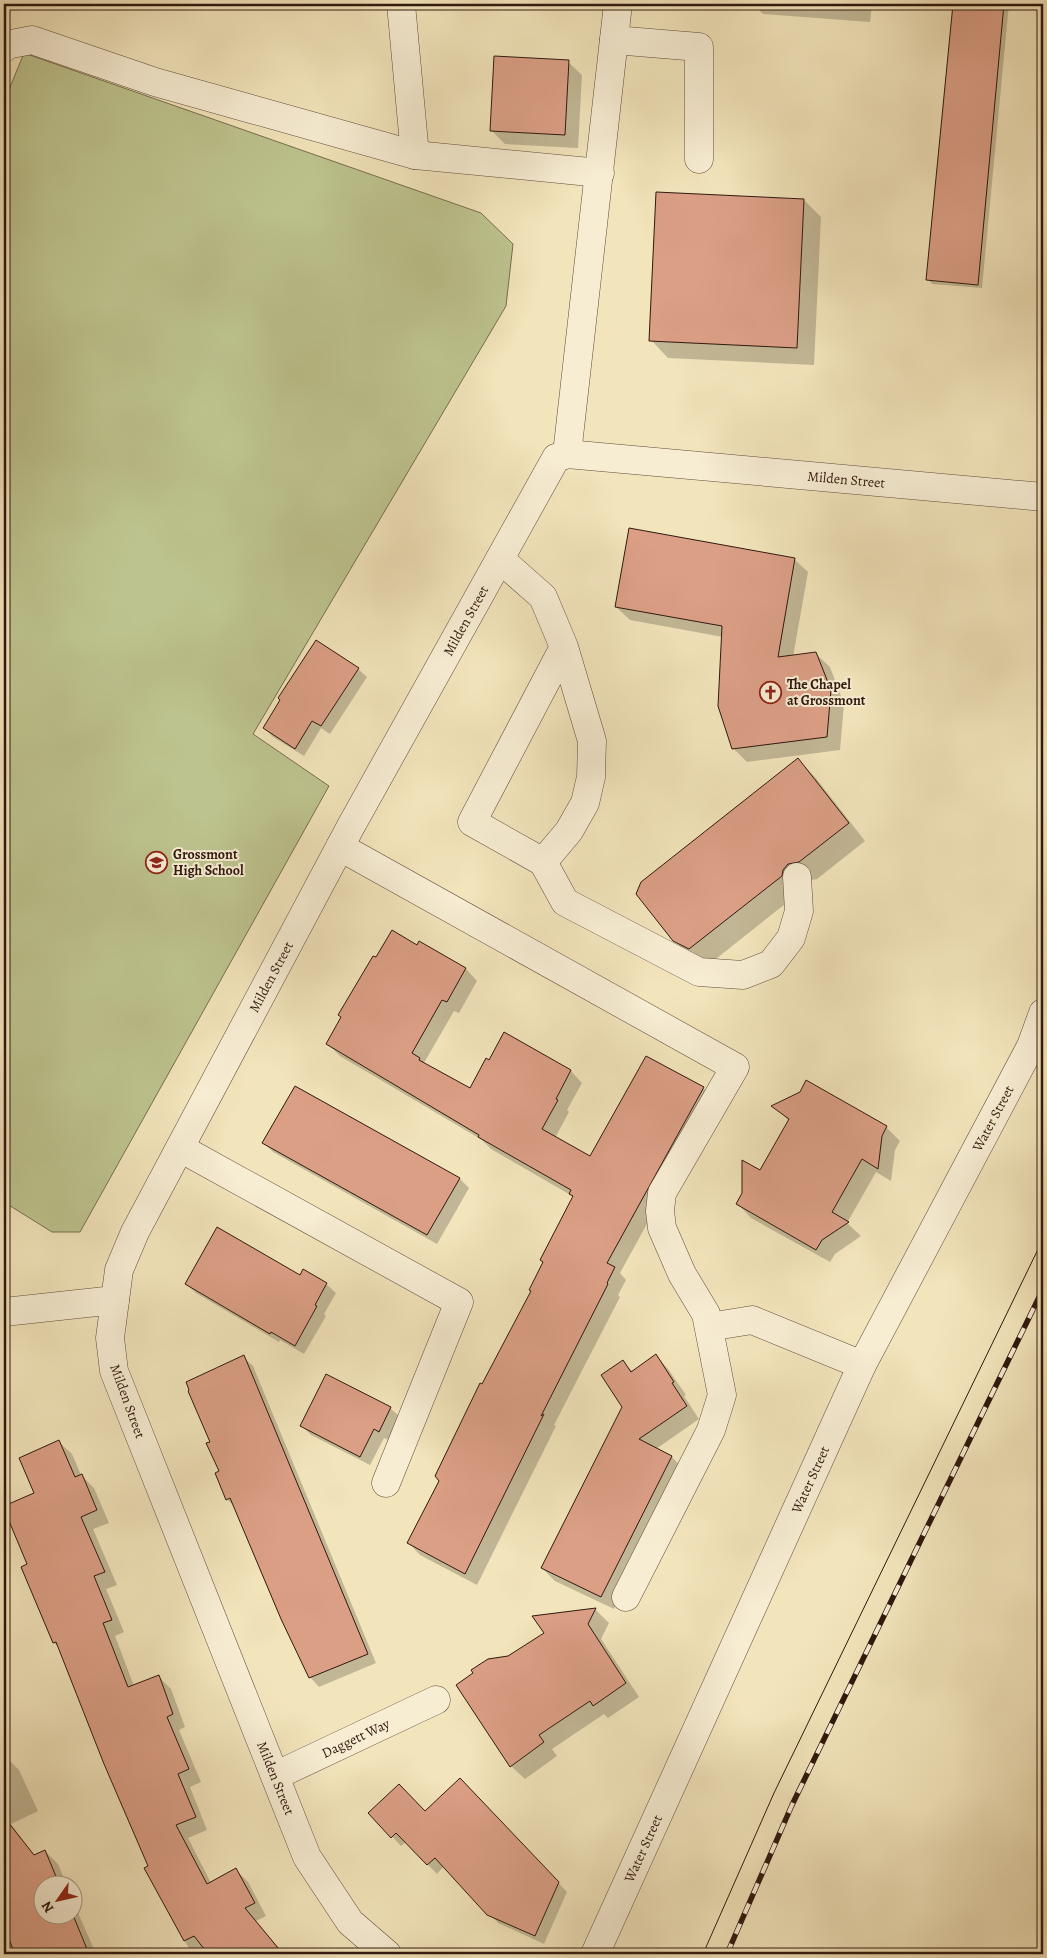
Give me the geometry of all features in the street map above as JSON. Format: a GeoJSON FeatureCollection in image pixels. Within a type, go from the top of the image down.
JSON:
{"type":"FeatureCollection","features":[{"type":"Feature","properties":{"kind":"street"},"geometry":{"type":"LineString","coordinates":[[401,4],[415,154]]}},
{"type":"Feature","properties":{"kind":"street"},"geometry":{"type":"LineString","coordinates":[[567,454],[616,20],[699,47],[699,160]]}},
{"type":"Feature","properties":{"kind":"street"},"geometry":{"type":"LineString","coordinates":[[4,48],[6,45],[32,40],[155,82],[415,154],[600,174]]}},
{"type":"Feature","properties":{"kind":"street","name":"Milden Street"},"geometry":{"type":"LineString","coordinates":[[387,1954],[350,1922],[307,1857],[114,1371],[110,1338],[119,1270],[136,1232],[340,847],[556,458],[567,454],[1043,497]]}},
{"type":"Feature","properties":{"kind":"street"},"geometry":{"type":"LineString","coordinates":[[500,559],[543,597],[564,647],[592,741],[586,803],[569,831],[543,862]]}},
{"type":"Feature","properties":{"kind":"street"},"geometry":{"type":"LineString","coordinates":[[564,647],[472,822],[543,862],[565,902],[698,972],[743,975],[771,964],[791,938],[799,910],[797,877]]}},
{"type":"Feature","properties":{"kind":"street"},"geometry":{"type":"LineString","coordinates":[[340,847],[735,1067],[662,1193],[660,1211],[662,1228],[670,1250],[706,1314],[722,1395],[711,1430],[626,1597]]}},
{"type":"Feature","properties":{"kind":"street","name":"Water Street"},"geometry":{"type":"LineString","coordinates":[[595,1954],[862,1365],[1032,1046],[1043,1013]]}},
{"type":"Feature","properties":{"kind":"street"},"geometry":{"type":"LineString","coordinates":[[180,1148],[459,1302],[386,1483]]}},
{"type":"Feature","properties":{"kind":"street"},"geometry":{"type":"LineString","coordinates":[[4,1312],[115,1300]]}},
{"type":"Feature","properties":{"kind":"street"},"geometry":{"type":"LineString","coordinates":[[709,1327],[752,1320],[862,1365]]}},
{"type":"Feature","properties":{"kind":"street","name":"Daggett Way"},"geometry":{"type":"LineString","coordinates":[[275,1776],[436,1700]]}},
{"type":"Feature","properties":{"kind":"green space","name":"Grossmont High School"},"geometry":{"type":"Polygon","coordinates":[[[24,53],[481,213],[513,244],[506,306],[253,734],[329,786],[80,1232],[52,1232],[4,1202],[4,102],[24,53]]]}},
{"type":"Feature","properties":{"kind":"building"},"geometry":{"type":"Polygon","coordinates":[[[953,4],[1004,4],[978,285],[926,280],[953,4]]]}},
{"type":"Feature","properties":{"kind":"building"},"geometry":{"type":"Polygon","coordinates":[[[494,56],[569,60],[565,135],[490,131],[494,56]]]}},
{"type":"Feature","properties":{"kind":"building"},"geometry":{"type":"Polygon","coordinates":[[[656,192],[804,199],[797,348],[649,341],[656,192]]]}},
{"type":"Feature","properties":{"kind":"building"},"geometry":{"type":"Polygon","coordinates":[[[629,528],[795,558],[778,657],[816,652],[831,690],[827,737],[732,749],[718,706],[722,626],[615,607],[629,528]]]}},
{"type":"Feature","properties":{"kind":"building"},"geometry":{"type":"Polygon","coordinates":[[[316,640],[359,668],[321,726],[312,721],[295,749],[263,728],[280,700],[278,698],[316,640]]]}},
{"type":"Feature","properties":{"kind":"building"},"geometry":{"type":"Polygon","coordinates":[[[798,758],[849,823],[799,862],[788,864],[783,870],[782,876],[689,949],[673,941],[636,894],[641,882],[798,758]]]}},
{"type":"Feature","properties":{"kind":"building"},"geometry":{"type":"Polygon","coordinates":[[[392,930],[417,945],[419,941],[466,968],[447,1002],[442,1000],[412,1053],[420,1058],[419,1060],[470,1088],[486,1058],[489,1060],[504,1032],[571,1070],[556,1099],[558,1100],[542,1129],[590,1156],[646,1056],[704,1087],[607,1263],[615,1267],[608,1284],[541,1416],[544,1414],[465,1574],[407,1543],[439,1481],[435,1476],[480,1383],[482,1384],[531,1291],[529,1290],[543,1262],[540,1260],[573,1196],[569,1194],[571,1190],[478,1137],[479,1135],[326,1044],[341,1017],[338,1015],[373,956],[376,957],[392,930]]]}},
{"type":"Feature","properties":{"kind":"building"},"geometry":{"type":"Polygon","coordinates":[[[806,1080],[887,1126],[882,1136],[878,1169],[862,1159],[832,1212],[849,1222],[822,1240],[816,1250],[736,1204],[742,1193],[742,1160],[760,1170],[789,1119],[771,1106],[800,1092],[806,1080]]]}},
{"type":"Feature","properties":{"kind":"building"},"geometry":{"type":"Polygon","coordinates":[[[295,1086],[460,1178],[427,1235],[262,1143],[295,1086]]]}},
{"type":"Feature","properties":{"kind":"building"},"geometry":{"type":"Polygon","coordinates":[[[217,1227],[300,1275],[303,1269],[327,1283],[315,1305],[317,1306],[295,1346],[271,1332],[270,1334],[185,1284],[217,1227]]]}},
{"type":"Feature","properties":{"kind":"building"},"geometry":{"type":"Polygon","coordinates":[[[656,1354],[687,1406],[639,1439],[672,1456],[601,1597],[541,1568],[622,1407],[601,1375],[623,1360],[631,1372],[656,1354]]]}},
{"type":"Feature","properties":{"kind":"building"},"geometry":{"type":"Polygon","coordinates":[[[244,1355],[368,1654],[309,1678],[281,1619],[230,1498],[226,1500],[215,1473],[219,1471],[206,1443],[210,1442],[186,1382],[244,1355]]]}},
{"type":"Feature","properties":{"kind":"building"},"geometry":{"type":"Polygon","coordinates":[[[326,1374],[391,1407],[379,1432],[374,1429],[360,1457],[300,1426],[326,1374]]]}},
{"type":"Feature","properties":{"kind":"building"},"geometry":{"type":"Polygon","coordinates":[[[59,1440],[75,1477],[82,1474],[97,1510],[81,1517],[105,1572],[94,1576],[112,1620],[103,1623],[128,1687],[159,1675],[173,1714],[167,1717],[189,1769],[178,1774],[196,1817],[176,1825],[207,1884],[236,1868],[255,1903],[245,1908],[283,1954],[208,1954],[194,1936],[184,1941],[144,1868],[148,1866],[104,1764],[56,1642],[53,1643],[21,1567],[27,1564],[4,1509],[4,1506],[34,1493],[19,1458],[59,1440]]]}},
{"type":"Feature","properties":{"kind":"building"},"geometry":{"type":"Polygon","coordinates":[[[596,1608],[588,1624],[626,1683],[593,1706],[590,1701],[539,1735],[544,1742],[510,1767],[456,1685],[473,1673],[471,1670],[488,1659],[508,1656],[544,1633],[532,1616],[596,1608]]]}},
{"type":"Feature","properties":{"kind":"building"},"geometry":{"type":"Polygon","coordinates":[[[460,1778],[559,1882],[535,1936],[487,1915],[435,1858],[427,1865],[396,1833],[391,1838],[368,1813],[399,1784],[425,1811],[460,1778]]]}},
{"type":"Feature","properties":{"kind":"building"},"geometry":{"type":"Polygon","coordinates":[[[4,1817],[34,1855],[45,1850],[56,1876],[32,1876],[32,1926],[78,1926],[89,1954],[15,1954],[4,1927],[4,1817]]]}},
{"type":"Feature","properties":{"kind":"tram line"},"geometry":{"type":"LineString","coordinates":[[703,1954],[774,1793],[1043,1239]]}},
{"type":"Feature","properties":{"kind":"railway"},"geometry":{"type":"LineString","coordinates":[[727,1954],[792,1805],[1043,1289]]}},
{"type":"Feature","properties":{"kind":"place","name":"The Chapel at Grossmont"},"geometry":{"type":"Point","coordinates":[771,692]}},
{"type":"Feature","properties":{"kind":"place","name":"Grossmont High School"},"geometry":{"type":"Point","coordinates":[157,862]}}]}
